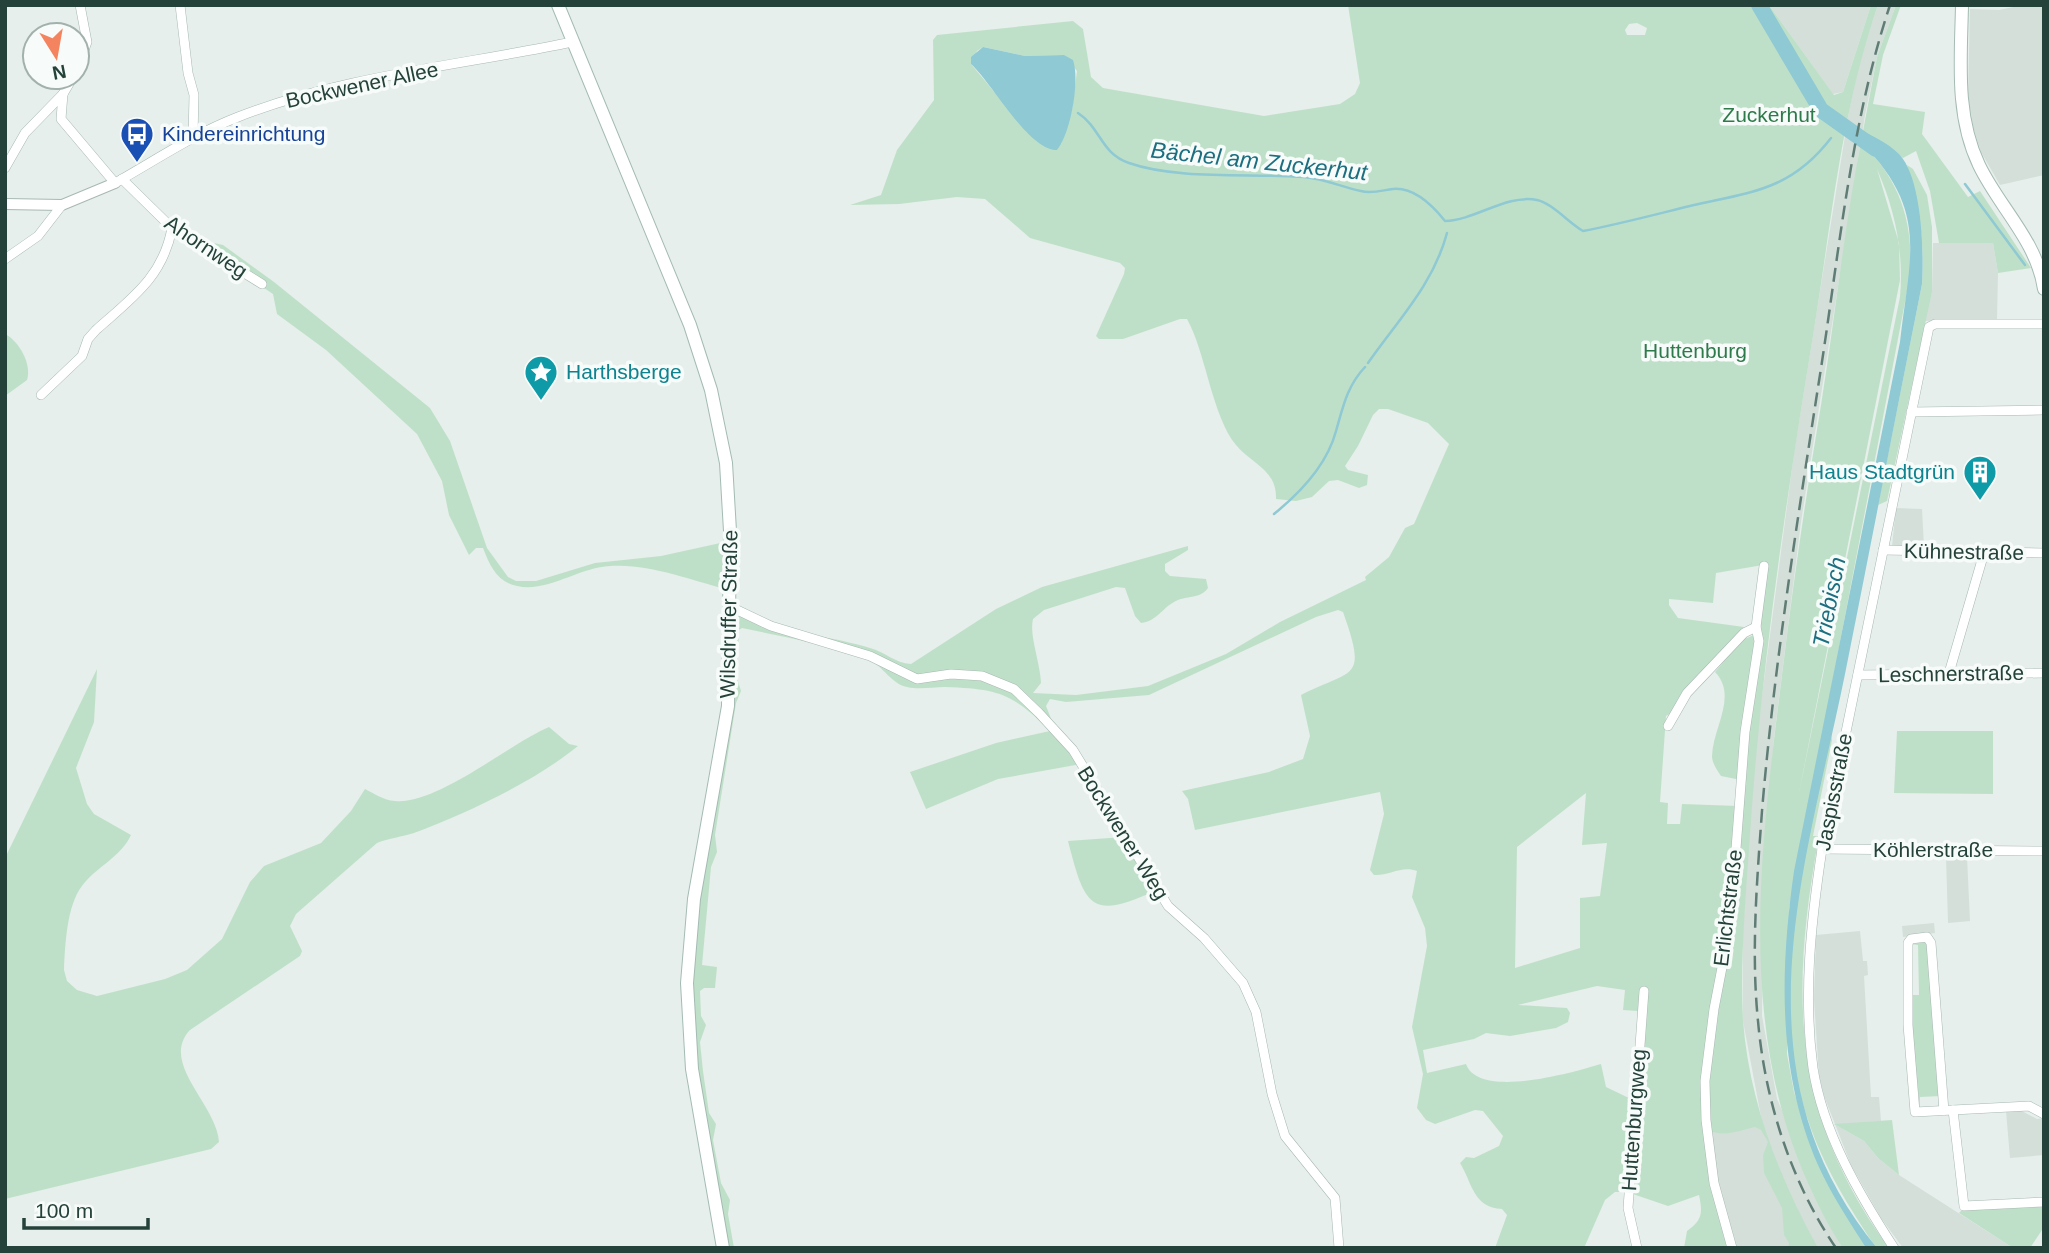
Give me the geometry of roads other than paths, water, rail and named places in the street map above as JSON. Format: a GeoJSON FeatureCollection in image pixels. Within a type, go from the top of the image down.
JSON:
{"type":"FeatureCollection","features":[{"type":"Feature","properties":{"kind":"main road","name":"Wilsdruffer Straße"},"geometry":{"type":"LineString","coordinates":[[558,5],[702,359],[726,463],[731,607],[728,706],[694,899],[687,983],[692,1069],[723,1248]]}},
{"type":"Feature","properties":{"kind":"main road"},"geometry":{"type":"LineString","coordinates":[[1962,5],[1960,88],[1969,140],[1985,177],[2032,249],[2044,289]]}},
{"type":"Feature","properties":{"kind":"street"},"geometry":{"type":"LineString","coordinates":[[180,5],[188,73],[194,95],[194,137]]}},
{"type":"Feature","properties":{"kind":"street","name":"Bockwener Allee"},"geometry":{"type":"LineString","coordinates":[[5,204],[62,205],[119,181],[194,137],[237,117],[292,98],[572,42]]}},
{"type":"Feature","properties":{"kind":"street"},"geometry":{"type":"LineString","coordinates":[[5,169],[25,133],[65,91]]}},
{"type":"Feature","properties":{"kind":"street","name":"Ahornweg"},"geometry":{"type":"LineString","coordinates":[[63,94],[61,119],[119,181],[172,228],[262,284]]}},
{"type":"Feature","properties":{"kind":"street"},"geometry":{"type":"LineString","coordinates":[[5,259],[38,236],[62,205]]}},
{"type":"Feature","properties":{"kind":"street"},"geometry":{"type":"LineString","coordinates":[[41,395],[82,356],[88,339],[96,330],[151,278],[163,261],[172,228]]}},
{"type":"Feature","properties":{"kind":"street","name":"Jaspisstraße"},"geometry":{"type":"LineString","coordinates":[[1894,1248],[1862,1199],[1832,1133],[1814,1070],[1809,974],[1812,913],[1822,849],[1931,325],[2044,324]]}},
{"type":"Feature","properties":{"kind":"street"},"geometry":{"type":"LineString","coordinates":[[1911,412],[2044,411]]}},
{"type":"Feature","properties":{"kind":"street","name":"Kühnestraße"},"geometry":{"type":"LineString","coordinates":[[1884,550],[2044,553]]}},
{"type":"Feature","properties":{"kind":"street"},"geometry":{"type":"LineString","coordinates":[[1949,673],[1984,553]]}},
{"type":"Feature","properties":{"kind":"street","name":"Erlichtstraße"},"geometry":{"type":"LineString","coordinates":[[1732,1248],[1714,1183],[1707,1137],[1705,1081],[1714,1009],[1730,926],[1745,732],[1759,641],[1756,626],[1763,566]]}},
{"type":"Feature","properties":{"kind":"street","name":"Bockwener Weg"},"geometry":{"type":"LineString","coordinates":[[731,607],[771,626],[870,656],[917,679],[951,674],[982,676],[1014,689],[1039,713],[1073,750],[1168,906],[1203,938],[1243,983],[1256,1012],[1272,1094],[1285,1136],[1335,1199],[1339,1248]]}},
{"type":"Feature","properties":{"kind":"street"},"geometry":{"type":"LineString","coordinates":[[1668,726],[1686,693],[1744,633],[1756,626]]}},
{"type":"Feature","properties":{"kind":"street","name":"Leschnerstraße"},"geometry":{"type":"LineString","coordinates":[[1858,675],[2044,673]]}},
{"type":"Feature","properties":{"kind":"street","name":"Köhlerstraße"},"geometry":{"type":"LineString","coordinates":[[1822,849],[2044,851]]}},
{"type":"Feature","properties":{"kind":"street"},"geometry":{"type":"LineString","coordinates":[[2044,1114],[2029,1106],[1949,1111],[1915,1112],[1908,1025],[1908,943],[1911,939],[1927,937],[1931,943],[1949,1111],[1961,1202],[1969,1208],[2044,1202]]}},
{"type":"Feature","properties":{"kind":"street","name":"Huttenburgweg"},"geometry":{"type":"LineString","coordinates":[[1637,1248],[1628,1208],[1644,991]]}},
{"type":"Feature","properties":{"kind":"water"},"geometry":{"type":"Polygon","coordinates":[[[983,47],[1025,56],[1064,55],[1073,60],[1073,106],[1066,132],[1057,150],[1046,147],[1023,128],[971,64],[971,57],[983,47]]]}},
{"type":"Feature","properties":{"kind":"water"},"geometry":{"type":"Polygon","coordinates":[[[1863,131],[1895,150],[1909,171],[1918,202],[1923,255],[1922,284],[1813,822],[1799,896],[1792,968],[1793,1041],[1805,1111],[1832,1181],[1877,1248],[1866,1248],[1818,1165],[1795,1093],[1785,1020],[1786,945],[1794,871],[1900,342],[1908,283],[1910,235],[1906,212],[1883,167],[1861,142],[1863,131]]]}},
{"type":"Feature","properties":{"kind":"waterway","name":"Triebisch"},"geometry":{"type":"LineString","coordinates":[[1759,5],[1821,110],[1876,149]]}},
{"type":"Feature","properties":{"kind":"waterway","name":"Bächel am Zuckerhut"},"geometry":{"type":"LineString","coordinates":[[1078,113],[1092,126],[1112,154],[1129,163],[1148,168],[1192,174],[1304,177],[1365,192],[1401,189],[1416,194],[1445,221],[1457,220],[1514,201],[1537,200],[1549,205],[1583,231],[1770,186],[1801,168],[1831,138]]}},
{"type":"Feature","properties":{"kind":"waterway"},"geometry":{"type":"LineString","coordinates":[[1965,184],[2025,265]]}},
{"type":"Feature","properties":{"kind":"waterway"},"geometry":{"type":"LineString","coordinates":[[1368,363],[1424,286],[1447,233]]}},
{"type":"Feature","properties":{"kind":"waterway"},"geometry":{"type":"LineString","coordinates":[[1274,514],[1303,487],[1319,467],[1332,443],[1350,389],[1365,367]]}},
{"type":"Feature","properties":{"kind":"railway"},"geometry":{"type":"LineString","coordinates":[[1836,1248],[1820,1223],[1793,1168],[1774,1111],[1758,1021],[1756,916],[1767,757],[1794,541],[1855,144],[1876,51],[1890,5]]}},
{"type":"Feature","properties":{"kind":"place","name":"Kindereinrichtung"},"geometry":{"type":"Point","coordinates":[137,164]}},
{"type":"Feature","properties":{"kind":"place","name":"Harthsberge"},"geometry":{"type":"Point","coordinates":[541,402]}},
{"type":"Feature","properties":{"kind":"place","name":"Haus Stadtgrün"},"geometry":{"type":"Point","coordinates":[1980,502]}},
{"type":"Feature","properties":{"kind":"park label","name":"Zuckerhut"},"geometry":{"type":"Point","coordinates":[1769,115]}},
{"type":"Feature","properties":{"kind":"park label","name":"Huttenburg"},"geometry":{"type":"Point","coordinates":[1695,351]}}]}
